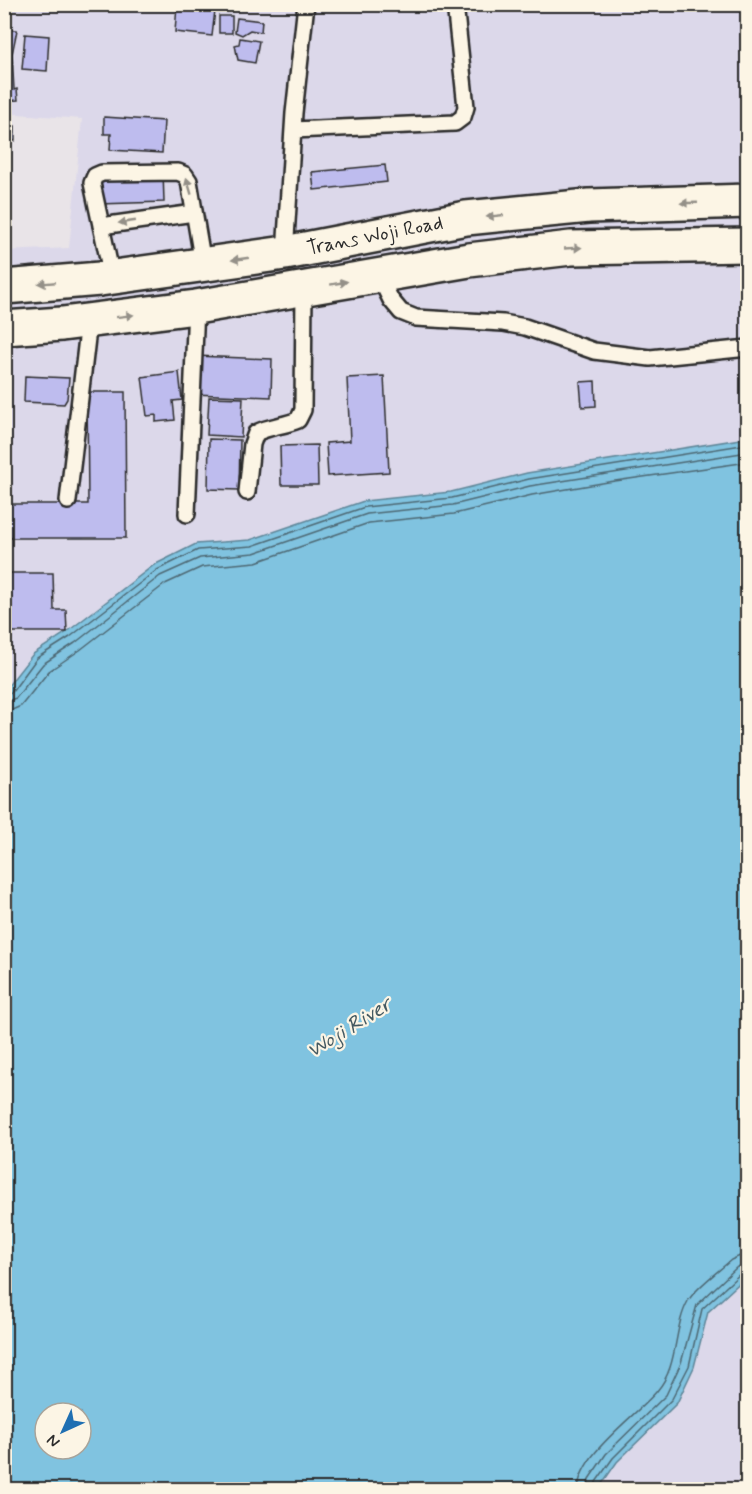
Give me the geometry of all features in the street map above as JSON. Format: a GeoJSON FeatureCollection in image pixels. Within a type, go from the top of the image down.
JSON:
{"type":"FeatureCollection","features":[{"type":"Feature","properties":{"kind":"main road","name":"Trans Woji Road"},"geometry":{"type":"LineString","coordinates":[[4,287],[112,277],[285,253],[466,219],[589,206],[747,201]]}},
{"type":"Feature","properties":{"kind":"main road","name":"Trans Woji Road"},"geometry":{"type":"LineString","coordinates":[[4,328],[89,321],[196,307],[469,260],[571,248],[747,245]]}},
{"type":"Feature","properties":{"kind":"lane"},"geometry":{"type":"LineString","coordinates":[[285,253],[293,130],[306,4]]}},
{"type":"Feature","properties":{"kind":"lane"},"geometry":{"type":"LineString","coordinates":[[293,130],[455,123],[463,117],[466,107],[455,4]]}},
{"type":"Feature","properties":{"kind":"lane"},"geometry":{"type":"LineString","coordinates":[[112,277],[92,183],[95,176],[102,173],[178,172],[185,176],[189,181],[203,264]]}},
{"type":"Feature","properties":{"kind":"lane"},"geometry":{"type":"LineString","coordinates":[[101,226],[194,213]]}},
{"type":"Feature","properties":{"kind":"lane"},"geometry":{"type":"LineString","coordinates":[[379,276],[391,300],[401,312],[416,318],[503,323],[525,327],[594,351],[650,358],[747,348]]}},
{"type":"Feature","properties":{"kind":"lane"},"geometry":{"type":"LineString","coordinates":[[247,492],[252,444],[256,433],[298,420],[303,410],[304,289]]}},
{"type":"Feature","properties":{"kind":"lane"},"geometry":{"type":"LineString","coordinates":[[187,514],[196,307]]}},
{"type":"Feature","properties":{"kind":"lane"},"geometry":{"type":"LineString","coordinates":[[68,501],[89,321]]}},
{"type":"Feature","properties":{"kind":"shaded area"},"geometry":{"type":"Polygon","coordinates":[[[5,5],[747,5],[747,438],[527,473],[451,492],[364,501],[250,540],[196,544],[33,654],[5,691],[5,251],[69,248],[82,119],[5,113],[5,5]]]}},
{"type":"Feature","properties":{"kind":"shaded area"},"geometry":{"type":"Polygon","coordinates":[[[747,1276],[747,1489],[601,1490],[601,1485],[617,1462],[677,1403],[708,1312],[747,1276]]]}},
{"type":"Feature","properties":{"kind":"water","name":"Woji River"},"geometry":{"type":"Polygon","coordinates":[[[747,438],[747,1276],[708,1312],[694,1367],[677,1403],[617,1462],[601,1485],[601,1489],[5,1489],[4,691],[33,654],[67,632],[154,565],[196,544],[250,540],[364,501],[451,492],[527,473],[747,438]]]}},
{"type":"Feature","properties":{"kind":"building"},"geometry":{"type":"Polygon","coordinates":[[[177,6],[215,10],[212,36],[175,32],[177,6]]]}},
{"type":"Feature","properties":{"kind":"building"},"geometry":{"type":"Polygon","coordinates":[[[219,16],[232,16],[232,33],[219,33],[219,16]]]}},
{"type":"Feature","properties":{"kind":"building"},"geometry":{"type":"Polygon","coordinates":[[[237,18],[262,21],[261,32],[250,30],[242,35],[235,32],[237,18]]]}},
{"type":"Feature","properties":{"kind":"building"},"geometry":{"type":"Polygon","coordinates":[[[4,30],[17,30],[12,54],[14,90],[17,89],[18,100],[4,101],[4,30]]]}},
{"type":"Feature","properties":{"kind":"building"},"geometry":{"type":"Polygon","coordinates":[[[25,34],[49,36],[47,71],[22,69],[25,34]]]}},
{"type":"Feature","properties":{"kind":"building"},"geometry":{"type":"Polygon","coordinates":[[[240,38],[259,41],[255,63],[238,60],[235,45],[239,44],[240,38]]]}},
{"type":"Feature","properties":{"kind":"building"},"geometry":{"type":"Polygon","coordinates":[[[104,117],[164,121],[162,153],[110,150],[111,134],[104,134],[104,117]]]}},
{"type":"Feature","properties":{"kind":"building"},"geometry":{"type":"Polygon","coordinates":[[[4,125],[15,126],[15,141],[4,141],[4,125]]]}},
{"type":"Feature","properties":{"kind":"building"},"geometry":{"type":"Polygon","coordinates":[[[385,165],[387,182],[314,190],[312,172],[385,165]]]}},
{"type":"Feature","properties":{"kind":"building"},"geometry":{"type":"Polygon","coordinates":[[[163,172],[164,202],[98,204],[97,174],[163,172]]]}},
{"type":"Feature","properties":{"kind":"building"},"geometry":{"type":"Polygon","coordinates":[[[195,356],[272,359],[271,397],[193,394],[195,356]]]}},
{"type":"Feature","properties":{"kind":"building"},"geometry":{"type":"Polygon","coordinates":[[[179,372],[182,400],[173,401],[175,420],[156,422],[156,415],[147,416],[142,377],[179,372]]]}},
{"type":"Feature","properties":{"kind":"building"},"geometry":{"type":"Polygon","coordinates":[[[25,376],[69,378],[67,399],[64,404],[24,402],[25,376]]]}},
{"type":"Feature","properties":{"kind":"building"},"geometry":{"type":"Polygon","coordinates":[[[384,376],[389,472],[328,476],[326,443],[350,441],[347,378],[384,376]]]}},
{"type":"Feature","properties":{"kind":"building"},"geometry":{"type":"Polygon","coordinates":[[[595,381],[596,406],[582,407],[580,382],[595,381]]]}},
{"type":"Feature","properties":{"kind":"building"},"geometry":{"type":"Polygon","coordinates":[[[4,390],[7,390],[7,439],[4,439],[4,390]]]}},
{"type":"Feature","properties":{"kind":"building"},"geometry":{"type":"Polygon","coordinates":[[[87,392],[125,392],[126,538],[7,538],[7,504],[88,504],[87,392]]]}},
{"type":"Feature","properties":{"kind":"building"},"geometry":{"type":"Polygon","coordinates":[[[209,397],[243,398],[241,437],[207,435],[209,397]]]}},
{"type":"Feature","properties":{"kind":"building"},"geometry":{"type":"Polygon","coordinates":[[[209,439],[240,440],[239,490],[208,489],[209,439]]]}},
{"type":"Feature","properties":{"kind":"building"},"geometry":{"type":"Polygon","coordinates":[[[317,445],[318,485],[281,485],[280,446],[317,445]]]}},
{"type":"Feature","properties":{"kind":"building"},"geometry":{"type":"Polygon","coordinates":[[[4,573],[53,573],[54,610],[66,610],[67,632],[4,632],[4,573]]]}}]}
